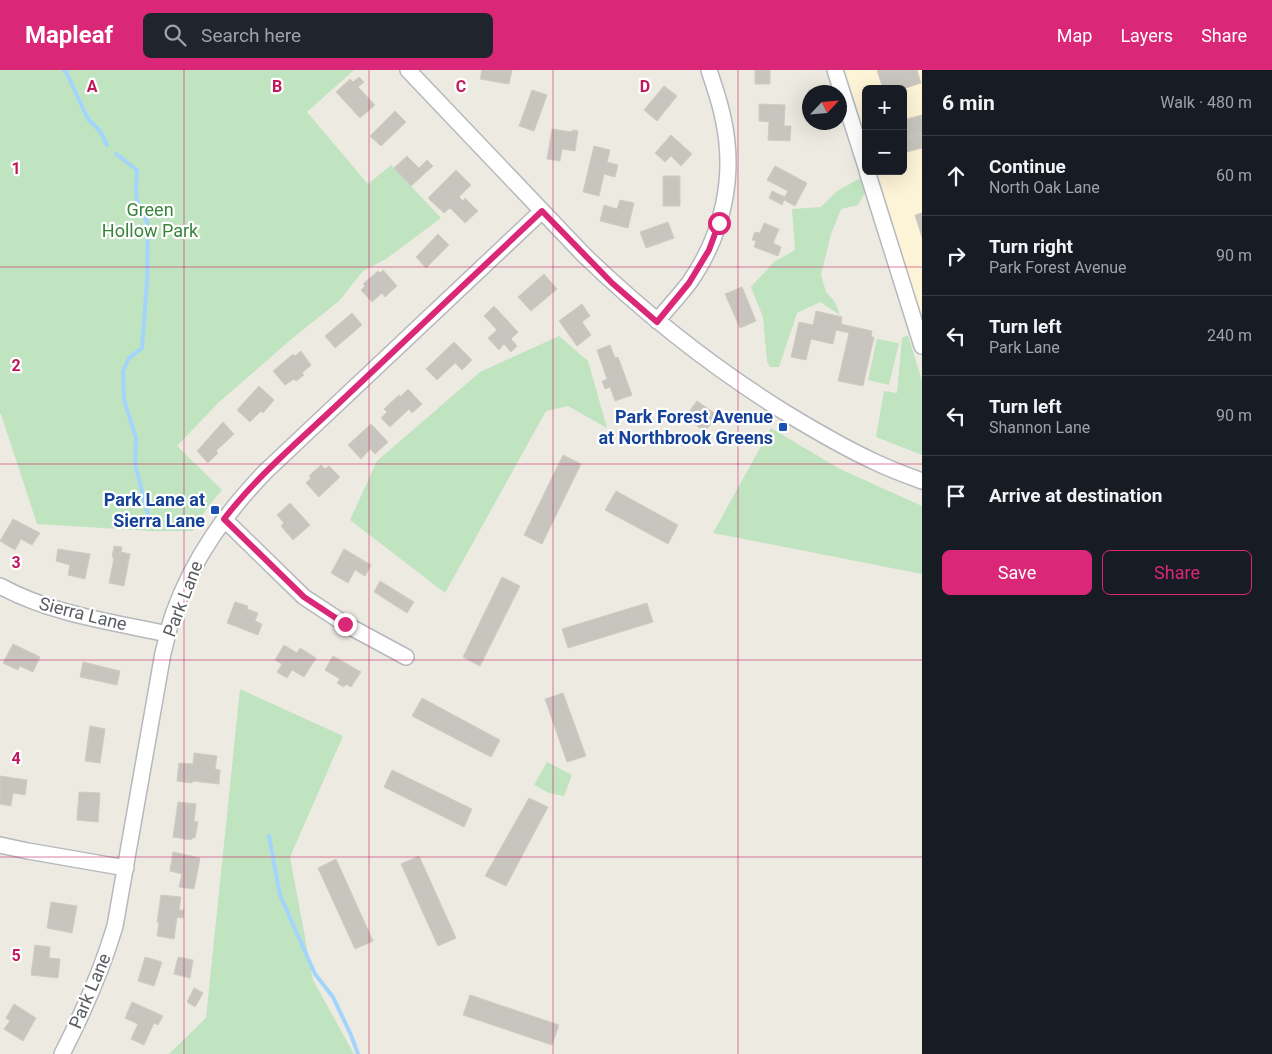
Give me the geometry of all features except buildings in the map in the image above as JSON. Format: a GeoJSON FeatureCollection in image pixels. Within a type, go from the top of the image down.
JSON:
{"type":"FeatureCollection","features":[{"type":"Feature","properties":{"kind":"street"},"geometry":{"type":"LineString","coordinates":[[408,70],[612,283],[657,322],[703,358],[746,388],[818,432],[872,461],[922,482]]}},
{"type":"Feature","properties":{"kind":"street"},"geometry":{"type":"LineString","coordinates":[[657,322],[689,283],[709,250],[719,223],[727,188],[727,144],[723,118],[709,70]]}},
{"type":"Feature","properties":{"kind":"street"},"geometry":{"type":"LineString","coordinates":[[835,70],[862,154]]}},
{"type":"Feature","properties":{"kind":"street"},"geometry":{"type":"LineString","coordinates":[[868,175],[922,346]]}},
{"type":"Feature","properties":{"kind":"street","name":"Park Lane"},"geometry":{"type":"LineString","coordinates":[[62,1054],[85,1010],[104,963],[115,926],[163,653],[173,614],[184,585],[204,548],[238,501],[265,472],[542,211]]}},
{"type":"Feature","properties":{"kind":"street"},"geometry":{"type":"LineString","coordinates":[[224,519],[304,597],[345,624],[406,657]]}},
{"type":"Feature","properties":{"kind":"street","name":"Sierra Lane"},"geometry":{"type":"LineString","coordinates":[[0,586],[20,597],[53,608],[168,634]]}},
{"type":"Feature","properties":{"kind":"street"},"geometry":{"type":"LineString","coordinates":[[0,845],[126,868]]}},
{"type":"Feature","properties":{"kind":"shaded area"},"geometry":{"type":"Polygon","coordinates":[[[845,70],[922,70],[922,324],[878,175],[907,175],[907,85],[862,85],[862,123],[845,70]]]}},
{"type":"Feature","properties":{"kind":"green space","name":"Green Hollow Park"},"geometry":{"type":"Polygon","coordinates":[[[0,70],[354,70],[307,112],[368,184],[391,165],[441,218],[386,259],[363,271],[339,301],[219,402],[177,446],[222,490],[207,508],[193,531],[152,531],[37,524],[0,414],[0,70]]]}},
{"type":"Feature","properties":{"kind":"green space"},"geometry":{"type":"Polygon","coordinates":[[[864,176],[865,193],[858,205],[841,209],[831,234],[821,275],[826,292],[835,302],[840,315],[820,302],[797,313],[779,367],[770,367],[767,361],[763,317],[751,287],[774,262],[795,250],[792,209],[821,207],[837,191],[864,176]]]}},
{"type":"Feature","properties":{"kind":"green space"},"geometry":{"type":"Polygon","coordinates":[[[908,335],[922,381],[922,455],[876,437],[884,391],[897,393],[902,338],[908,335]]]}},
{"type":"Feature","properties":{"kind":"green space"},"geometry":{"type":"Polygon","coordinates":[[[559,336],[588,361],[607,428],[568,406],[546,411],[445,593],[350,520],[377,461],[480,372],[559,336]]]}},
{"type":"Feature","properties":{"kind":"green space"},"geometry":{"type":"Polygon","coordinates":[[[877,339],[899,343],[889,385],[868,380],[877,339]]]}},
{"type":"Feature","properties":{"kind":"green space"},"geometry":{"type":"Polygon","coordinates":[[[771,428],[840,469],[922,506],[922,574],[713,533],[771,428]]]}},
{"type":"Feature","properties":{"kind":"green space"},"geometry":{"type":"Polygon","coordinates":[[[240,689],[343,736],[290,857],[313,980],[354,1054],[169,1054],[206,1018],[240,689]]]}},
{"type":"Feature","properties":{"kind":"green space"},"geometry":{"type":"Polygon","coordinates":[[[547,762],[572,775],[564,796],[549,793],[534,785],[547,762]]]}},
{"type":"Feature","properties":{"kind":"waterway"},"geometry":{"type":"LineString","coordinates":[[64,70],[88,119],[100,131],[107,145]]}},
{"type":"Feature","properties":{"kind":"waterway"},"geometry":{"type":"LineString","coordinates":[[116,154],[137,170],[137,201],[148,224],[147,282],[142,348],[129,358],[123,371],[124,400],[136,438],[135,464],[149,518]]}},
{"type":"Feature","properties":{"kind":"waterway"},"geometry":{"type":"LineString","coordinates":[[269,836],[280,895],[315,974],[333,997],[358,1054]]}},
{"type":"Feature","properties":{"kind":"place","name":"Park Forest Avenue at Northbrook Greens"},"geometry":{"type":"Point","coordinates":[783,427]}},
{"type":"Feature","properties":{"kind":"place","name":"Park Lane at Sierra Lane"},"geometry":{"type":"Point","coordinates":[215,510]}},
{"type":"Feature","properties":{"kind":"route"},"geometry":{"type":"LineString","coordinates":[[345,624],[304,597],[224,519],[265,472],[542,211],[612,283],[657,322],[689,283],[709,250],[719,223]]}}]}
